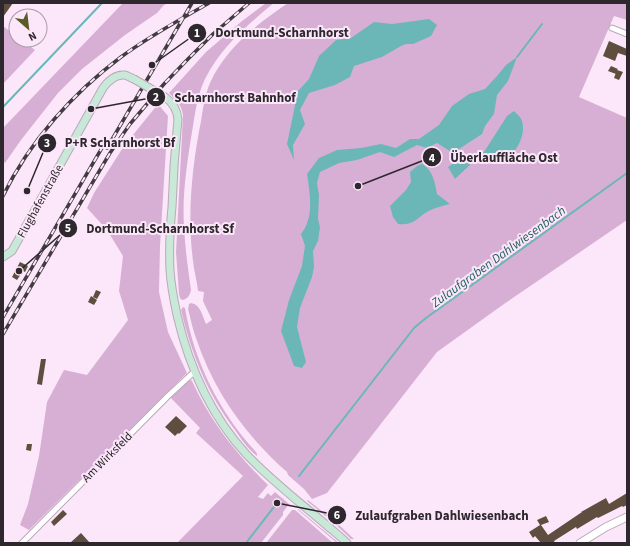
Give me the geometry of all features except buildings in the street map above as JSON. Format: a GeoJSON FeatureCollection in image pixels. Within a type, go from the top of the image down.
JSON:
{"type":"FeatureCollection","features":[{"type":"Feature","properties":{"kind":"main road","name":"Flughafenstraße"},"geometry":{"type":"LineString","coordinates":[[3,258],[12,251],[103,88],[112,79],[125,75],[165,97],[175,107],[178,119],[170,234],[170,271],[179,325],[194,372],[211,407],[246,454],[269,477],[347,543]]}},
{"type":"Feature","properties":{"kind":"street"},"geometry":{"type":"LineString","coordinates":[[612,28],[627,34]]}},
{"type":"Feature","properties":{"kind":"street","name":"Am Wirksfeld"},"geometry":{"type":"LineString","coordinates":[[22,543],[168,396],[194,372]]}},
{"type":"Feature","properties":{"kind":"street"},"geometry":{"type":"LineString","coordinates":[[580,543],[606,527],[627,517]]}},
{"type":"Feature","properties":{"kind":"shaded area"},"geometry":{"type":"Polygon","coordinates":[[[123,3],[168,3],[164,5],[157,13],[125,35],[82,69],[58,93],[5,163],[3,161],[3,128],[123,3]]]}},
{"type":"Feature","properties":{"kind":"shaded area"},"geometry":{"type":"Polygon","coordinates":[[[266,3],[274,3],[248,25],[227,46],[210,70],[198,98],[188,155],[184,203],[185,242],[191,290],[186,299],[182,300],[179,294],[176,252],[183,115],[180,105],[169,93],[206,52],[242,21],[266,3]]]}},
{"type":"Feature","properties":{"kind":"shaded area"},"geometry":{"type":"Polygon","coordinates":[[[288,3],[627,3],[627,20],[614,16],[579,97],[627,118],[627,220],[437,352],[327,493],[312,499],[304,489],[258,444],[233,412],[204,360],[194,333],[188,309],[189,304],[194,304],[201,311],[206,324],[212,320],[203,301],[204,292],[198,291],[193,261],[190,226],[191,191],[195,155],[208,87],[217,70],[243,38],[265,19],[288,3]]]}},
{"type":"Feature","properties":{"kind":"shaded area"},"geometry":{"type":"Polygon","coordinates":[[[429,19],[437,25],[431,36],[413,44],[401,46],[382,57],[354,66],[350,77],[335,85],[309,93],[300,110],[305,124],[293,145],[294,160],[287,144],[298,91],[309,79],[319,56],[336,40],[351,38],[374,22],[392,24],[429,19]]]}},
{"type":"Feature","properties":{"kind":"shaded area"},"geometry":{"type":"Polygon","coordinates":[[[3,26],[8,30],[8,48],[32,48],[35,50],[3,84],[3,26]]]}},
{"type":"Feature","properties":{"kind":"shaded area"},"geometry":{"type":"Polygon","coordinates":[[[517,57],[508,81],[497,95],[494,114],[485,126],[482,134],[453,153],[437,143],[427,148],[417,145],[394,157],[380,152],[357,160],[339,163],[320,172],[317,183],[319,195],[318,219],[320,227],[318,241],[313,251],[314,267],[312,277],[300,308],[297,327],[306,362],[302,368],[294,366],[281,331],[289,300],[302,266],[305,246],[301,234],[306,226],[310,211],[307,174],[319,158],[337,150],[361,148],[381,144],[396,148],[410,139],[419,139],[439,125],[452,106],[469,94],[485,89],[506,65],[517,57]]]}},
{"type":"Feature","properties":{"kind":"shaded area"},"geometry":{"type":"Polygon","coordinates":[[[158,104],[168,116],[160,246],[159,292],[168,332],[187,373],[29,530],[20,525],[28,504],[39,456],[47,402],[64,370],[87,375],[128,320],[119,291],[123,256],[107,230],[87,208],[94,193],[124,146],[158,104]]]}},
{"type":"Feature","properties":{"kind":"shaded area"},"geometry":{"type":"Polygon","coordinates":[[[514,111],[521,118],[523,134],[514,152],[509,157],[498,163],[473,162],[455,179],[448,167],[467,154],[484,152],[507,116],[514,111]]]}},
{"type":"Feature","properties":{"kind":"shaded area"},"geometry":{"type":"Polygon","coordinates":[[[422,164],[431,173],[437,194],[450,204],[426,212],[409,224],[398,224],[393,217],[390,206],[406,190],[411,182],[410,172],[422,164]]]}},
{"type":"Feature","properties":{"kind":"shaded area"},"geometry":{"type":"Polygon","coordinates":[[[183,307],[185,308],[195,347],[210,385],[231,420],[256,452],[257,456],[248,447],[225,417],[209,388],[195,358],[181,310],[183,307]]]}},
{"type":"Feature","properties":{"kind":"shaded area"},"geometry":{"type":"Polygon","coordinates":[[[191,380],[207,410],[225,437],[268,485],[258,497],[263,499],[268,493],[271,496],[275,492],[289,504],[283,512],[283,515],[261,543],[177,543],[243,476],[196,433],[200,428],[170,397],[191,380]]]}},
{"type":"Feature","properties":{"kind":"shaded area"},"geometry":{"type":"Polygon","coordinates":[[[308,500],[354,539],[351,539],[307,501],[308,500]]]}},
{"type":"Feature","properties":{"kind":"shaded area"},"geometry":{"type":"Polygon","coordinates":[[[298,509],[339,543],[337,543],[298,509]]]}},
{"type":"Feature","properties":{"kind":"shaded area"},"geometry":{"type":"Polygon","coordinates":[[[292,510],[295,510],[333,543],[266,543],[292,510]]]}},
{"type":"Feature","properties":{"kind":"waterway"},"geometry":{"type":"LineString","coordinates":[[3,107],[102,3]]}},
{"type":"Feature","properties":{"kind":"waterway"},"geometry":{"type":"LineString","coordinates":[[517,57],[542,24]]}},
{"type":"Feature","properties":{"kind":"waterway","name":"Zulaufgraben Dahlwiesenbach"},"geometry":{"type":"LineString","coordinates":[[299,476],[414,328],[627,173]]}},
{"type":"Feature","properties":{"kind":"waterway","name":"Zulaufgraben Dahlwiesenbach"},"geometry":{"type":"LineString","coordinates":[[246,543],[277,503]]}},
{"type":"Feature","properties":{"kind":"railway"},"geometry":{"type":"LineString","coordinates":[[107,148],[192,3]]}},
{"type":"Feature","properties":{"kind":"railway"},"geometry":{"type":"LineString","coordinates":[[3,196],[14,176],[39,138],[69,103],[86,86],[131,50],[209,3]]}},
{"type":"Feature","properties":{"kind":"railway"},"geometry":{"type":"LineString","coordinates":[[3,334],[110,153],[130,124],[164,84],[188,59],[213,34],[249,3]]}},
{"type":"Feature","properties":{"kind":"railway"},"geometry":{"type":"LineString","coordinates":[[3,317],[106,141]]}},
{"type":"Feature","properties":{"kind":"place","name":"Dortmund-Scharnhorst"},"geometry":{"type":"Point","coordinates":[152,65]}},
{"type":"Feature","properties":{"kind":"place","name":"Scharnhorst Bahnhof"},"geometry":{"type":"Point","coordinates":[91,109]}},
{"type":"Feature","properties":{"kind":"place","name":"Überlauffläche Ost"},"geometry":{"type":"Point","coordinates":[358,186]}},
{"type":"Feature","properties":{"kind":"place","name":"P+R Scharnhorst Bf"},"geometry":{"type":"Point","coordinates":[27,191]}},
{"type":"Feature","properties":{"kind":"place","name":"Dortmund-Scharnhorst Sf"},"geometry":{"type":"Point","coordinates":[19,271]}},
{"type":"Feature","properties":{"kind":"place","name":"Zulaufgraben Dahlwiesenbach"},"geometry":{"type":"Point","coordinates":[277,503]}}]}
